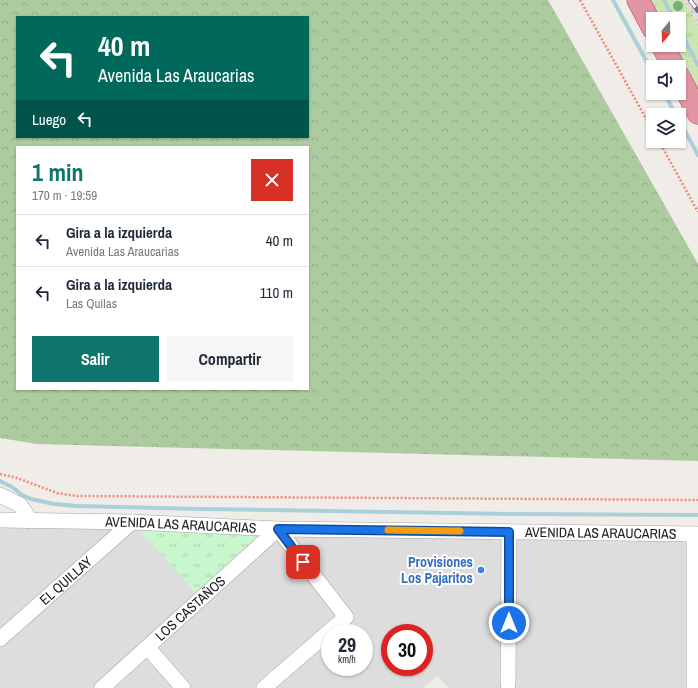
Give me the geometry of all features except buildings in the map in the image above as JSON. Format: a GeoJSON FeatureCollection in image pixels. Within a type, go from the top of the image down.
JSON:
{"type":"FeatureCollection","features":[{"type":"Feature","properties":{"kind":"highway"},"geometry":{"type":"LineString","coordinates":[[638,0],[646,15]]}},
{"type":"Feature","properties":{"kind":"highway"},"geometry":{"type":"LineString","coordinates":[[686,90],[698,113]]}},
{"type":"Feature","properties":{"kind":"street"},"geometry":{"type":"LineString","coordinates":[[0,495],[20,505],[31,521]]}},
{"type":"Feature","properties":{"kind":"street","name":"AVENIDA LAS ARAUCARIAS"},"geometry":{"type":"LineString","coordinates":[[0,520],[132,522],[278,529],[696,534]]}},
{"type":"Feature","properties":{"kind":"street","name":"EL QUILLAY"},"geometry":{"type":"LineString","coordinates":[[0,639],[132,522]]}},
{"type":"Feature","properties":{"kind":"street"},"geometry":{"type":"LineString","coordinates":[[264,688],[346,617],[278,529]]}},
{"type":"Feature","properties":{"kind":"street","name":"LOS CASTAÑOS"},"geometry":{"type":"LineString","coordinates":[[102,688],[278,529]]}},
{"type":"Feature","properties":{"kind":"street"},"geometry":{"type":"LineString","coordinates":[[508,684],[509,532]]}},
{"type":"Feature","properties":{"kind":"street"},"geometry":{"type":"LineString","coordinates":[[694,688],[696,534]]}},
{"type":"Feature","properties":{"kind":"street"},"geometry":{"type":"LineString","coordinates":[[148,648],[183,688]]}},
{"type":"Feature","properties":{"kind":"path"},"geometry":{"type":"LineString","coordinates":[[580,0],[646,118]]}},
{"type":"Feature","properties":{"kind":"path"},"geometry":{"type":"LineString","coordinates":[[663,148],[698,212]]}},
{"type":"Feature","properties":{"kind":"path"},"geometry":{"type":"LineString","coordinates":[[0,474],[17,478],[57,493],[77,496],[698,500]]}},
{"type":"Feature","properties":{"kind":"shaded area"},"geometry":{"type":"Polygon","coordinates":[[[683,0],[698,0],[698,24],[683,0]]]}},
{"type":"Feature","properties":{"kind":"shaded area"},"geometry":{"type":"Polygon","coordinates":[[[0,525],[698,538],[698,688],[449,688],[437,676],[423,688],[0,688],[0,525]]]}},
{"type":"Feature","properties":{"kind":"green space"},"geometry":{"type":"Polygon","coordinates":[[[0,0],[548,0],[698,264],[698,461],[37,444],[0,438],[0,0]]]}},
{"type":"Feature","properties":{"kind":"green space"},"geometry":{"type":"Polygon","coordinates":[[[651,0],[683,0],[698,24],[698,88],[686,66],[686,60],[683,60],[679,52],[686,52],[686,12],[657,12],[651,0]]]}},
{"type":"Feature","properties":{"kind":"green space"},"geometry":{"type":"Polygon","coordinates":[[[139,530],[265,534],[198,595],[139,530]]]}},
{"type":"Feature","properties":{"kind":"waterway"},"geometry":{"type":"LineString","coordinates":[[613,0],[646,60]]}},
{"type":"Feature","properties":{"kind":"waterway"},"geometry":{"type":"LineString","coordinates":[[664,0],[670,12]]}},
{"type":"Feature","properties":{"kind":"waterway"},"geometry":{"type":"LineString","coordinates":[[686,42],[698,65]]}},
{"type":"Feature","properties":{"kind":"waterway"},"geometry":{"type":"LineString","coordinates":[[668,100],[672,108]]}},
{"type":"Feature","properties":{"kind":"waterway"},"geometry":{"type":"LineString","coordinates":[[686,133],[698,155]]}},
{"type":"Feature","properties":{"kind":"waterway"},"geometry":{"type":"LineString","coordinates":[[0,481],[31,499],[54,504],[77,506],[516,514],[698,515]]}},
{"type":"Feature","properties":{"kind":"railway"},"geometry":{"type":"LineString","coordinates":[[690,0],[698,11]]}},
{"type":"Feature","properties":{"kind":"slow traffic"},"geometry":{"type":"LineString","coordinates":[[388,530],[460,531]]}},
{"type":"Feature","properties":{"kind":"place","name":"Provisiones Los Pajaritos"},"geometry":{"type":"Point","coordinates":[481,570]}},
{"type":"Feature","properties":{"kind":"route"},"geometry":{"type":"LineString","coordinates":[[303,562],[278,529],[509,532],[509,623]]}}]}
